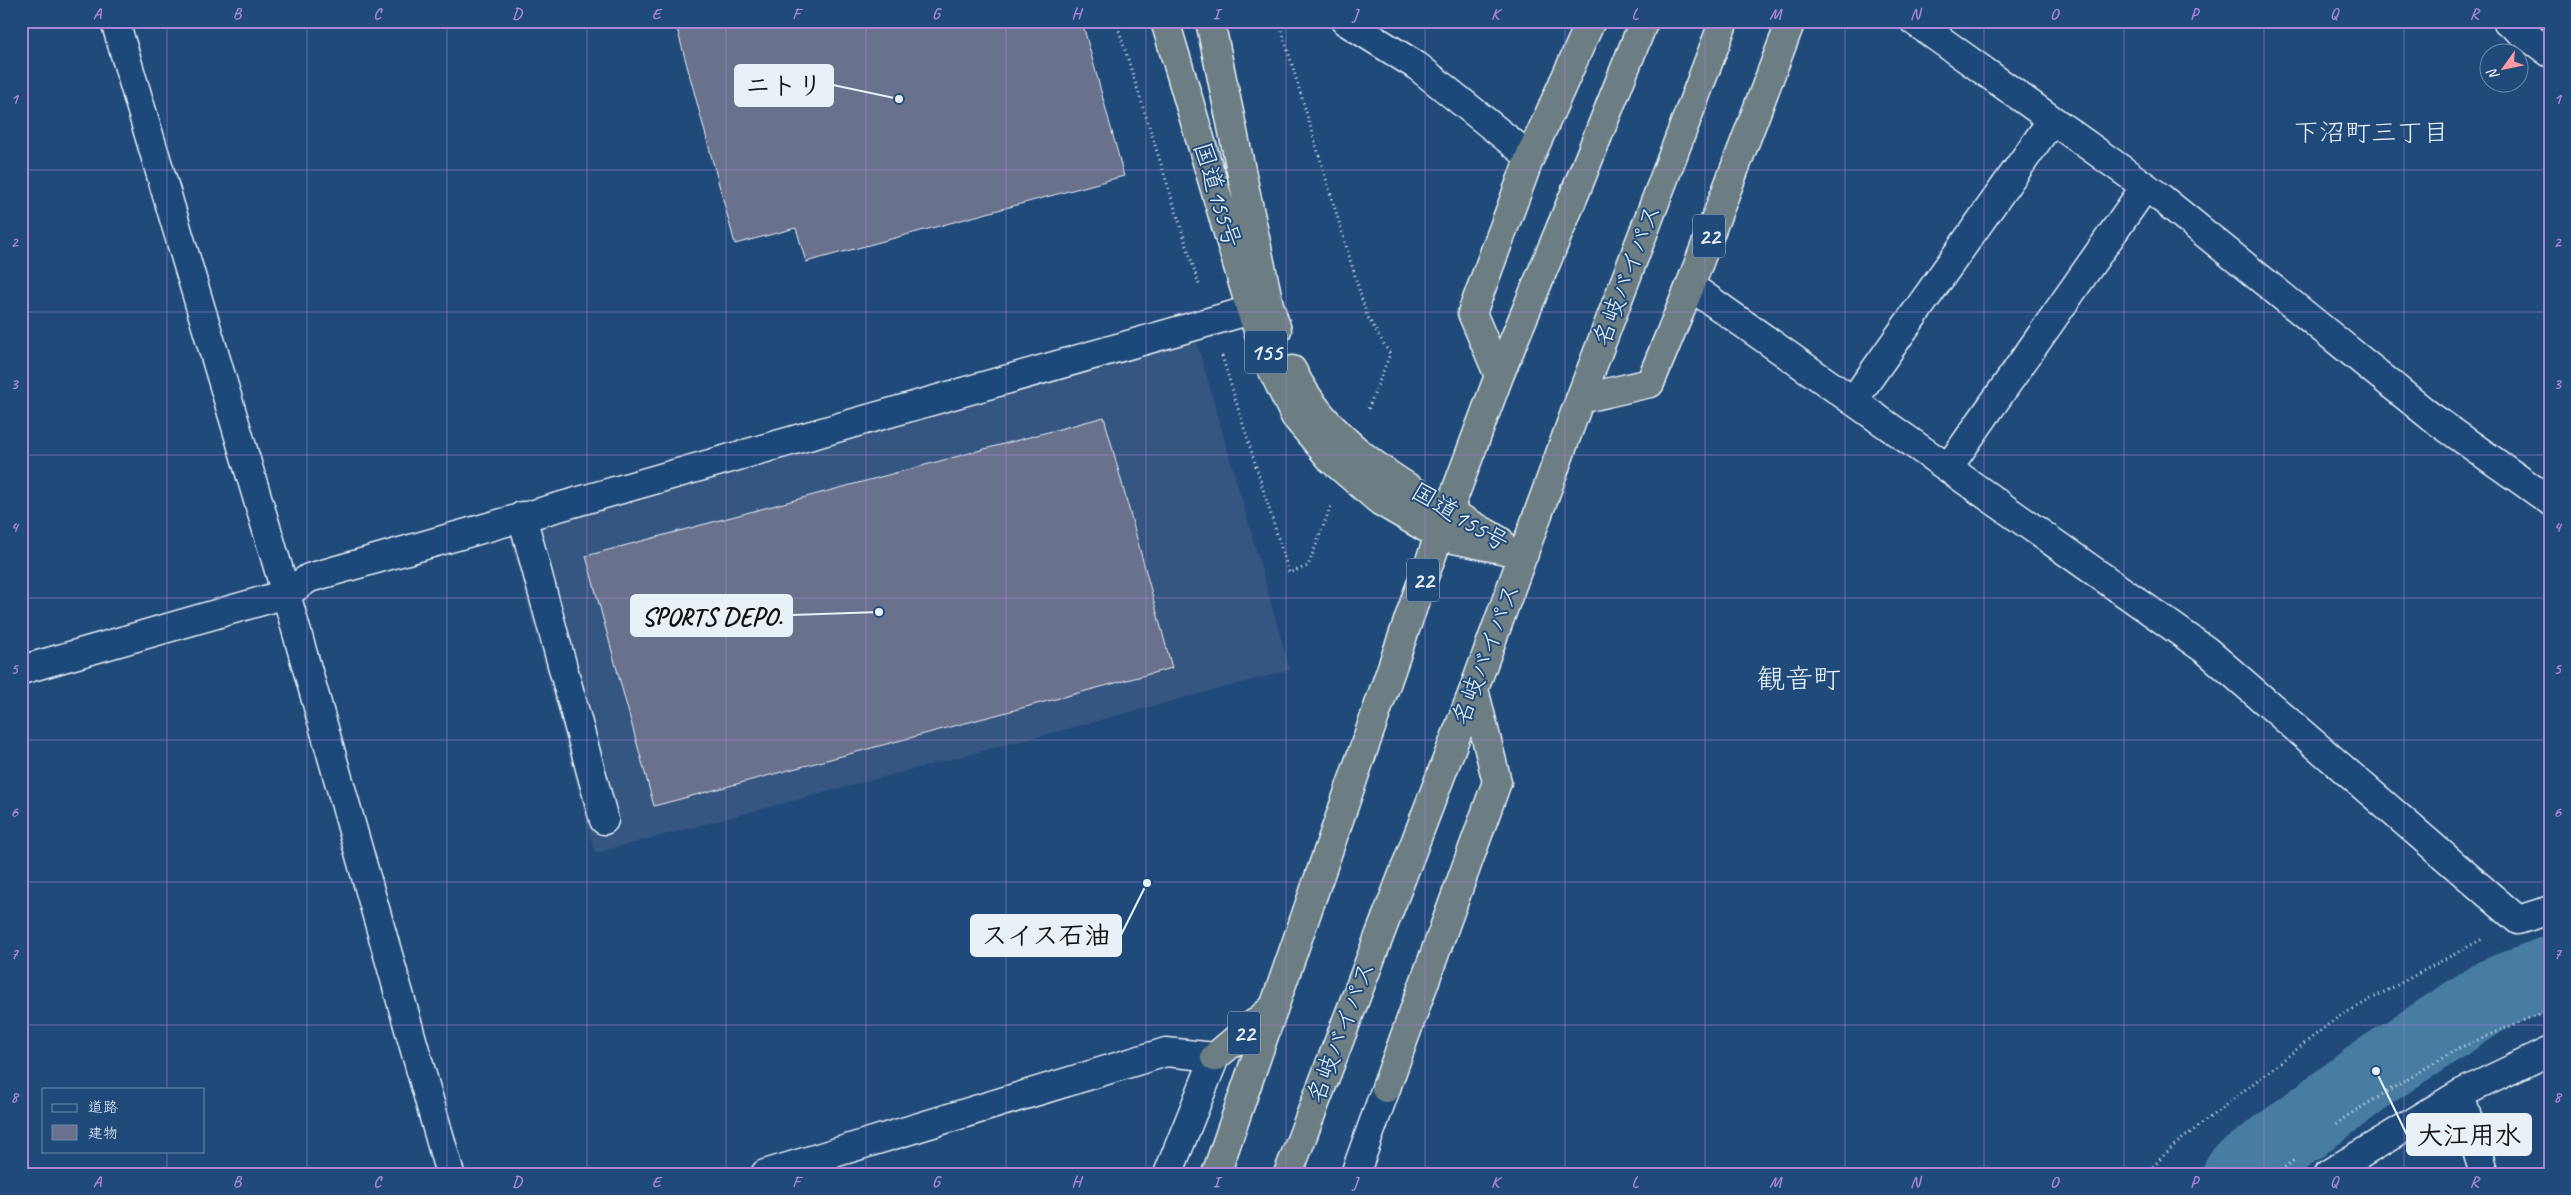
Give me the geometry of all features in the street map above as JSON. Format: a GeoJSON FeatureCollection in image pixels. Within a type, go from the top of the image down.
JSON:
{"type":"FeatureCollection","features":[{"type":"Feature","properties":{"kind":"highway","name":"国道155号"},"geometry":{"type":"LineString","coordinates":[[1164,21],[1251,310],[1271,367],[1295,416],[1331,459],[1349,459],[1373,464],[1524,554]]}},
{"type":"Feature","properties":{"kind":"highway","name":"国道155号"},"geometry":{"type":"LineString","coordinates":[[1210,21],[1267,296],[1285,356],[1305,396],[1339,437],[1349,459],[1380,501],[1440,536],[1524,554]]}},
{"type":"Feature","properties":{"kind":"highway"},"geometry":{"type":"LineString","coordinates":[[1499,376],[1472,313],[1530,157],[1591,21]]}},
{"type":"Feature","properties":{"kind":"highway","name":"22"},"geometry":{"type":"LineString","coordinates":[[1216,1174],[1227,1147],[1273,1008],[1416,598],[1499,376],[1575,194],[1644,21]]}},
{"type":"Feature","properties":{"kind":"highway","name":"名岐バイパス"},"geometry":{"type":"LineString","coordinates":[[1288,1174],[1309,1115],[1474,689],[1580,399],[1724,21]]}},
{"type":"Feature","properties":{"kind":"highway","name":"22"},"geometry":{"type":"LineString","coordinates":[[1580,399],[1650,383],[1690,286],[1791,21]]}},
{"type":"Feature","properties":{"kind":"highway"},"geometry":{"type":"LineString","coordinates":[[1386,1088],[1497,782],[1474,689]]}},
{"type":"Feature","properties":{"kind":"highway","name":"22"},"geometry":{"type":"LineString","coordinates":[[1215,1057],[1273,1008]]}},
{"type":"Feature","properties":{"kind":"street"},"geometry":{"type":"LineString","coordinates":[[115,21],[286,594],[450,1174]]}},
{"type":"Feature","properties":{"kind":"street"},"geometry":{"type":"LineString","coordinates":[[1345,21],[1417,66],[1530,157]]}},
{"type":"Feature","properties":{"kind":"street"},"geometry":{"type":"LineString","coordinates":[[1914,21],[2145,187],[2430,416],[2550,501]]}},
{"type":"Feature","properties":{"kind":"street"},"geometry":{"type":"LineString","coordinates":[[2507,21],[2550,53]]}},
{"type":"Feature","properties":{"kind":"street"},"geometry":{"type":"LineString","coordinates":[[1853,401],[2052,120]]}},
{"type":"Feature","properties":{"kind":"street"},"geometry":{"type":"LineString","coordinates":[[1948,468],[2145,187]]}},
{"type":"Feature","properties":{"kind":"street"},"geometry":{"type":"LineString","coordinates":[[1690,286],[2207,651],[2518,920],[2550,910]]}},
{"type":"Feature","properties":{"kind":"street"},"geometry":{"type":"LineString","coordinates":[[21,670],[286,594],[309,578],[1251,310]]}},
{"type":"Feature","properties":{"kind":"street"},"geometry":{"type":"LineString","coordinates":[[522,516],[604,820]]}},
{"type":"Feature","properties":{"kind":"street"},"geometry":{"type":"LineString","coordinates":[[2328,1174],[2460,1094],[2550,1051]]}},
{"type":"Feature","properties":{"kind":"street"},"geometry":{"type":"LineString","coordinates":[[765,1174],[1166,1052],[1215,1057],[1168,1174]]}},
{"type":"Feature","properties":{"kind":"street"},"geometry":{"type":"LineString","coordinates":[[1355,1174],[1386,1088]]}},
{"type":"Feature","properties":{"kind":"street"},"geometry":{"type":"LineString","coordinates":[[2460,1094],[2484,1174]]}},
{"type":"Feature","properties":{"kind":"path"},"geometry":{"type":"LineString","coordinates":[[1116,21],[1289,573],[1308,566],[1390,354],[1368,316],[1279,21]]}},
{"type":"Feature","properties":{"kind":"path"},"geometry":{"type":"LineString","coordinates":[[2146,1174],[2172,1147],[2338,1017],[2518,920]]}},
{"type":"Feature","properties":{"kind":"shaded area"},"geometry":{"type":"Polygon","coordinates":[[[1195,335],[1290,670],[595,853],[507,528],[1195,335]]]}},
{"type":"Feature","properties":{"kind":"building"},"geometry":{"type":"Polygon","coordinates":[[[675,21],[1082,21],[1124,176],[806,262],[796,228],[735,244],[675,21]]]}},
{"type":"Feature","properties":{"kind":"building"},"geometry":{"type":"Polygon","coordinates":[[[1104,417],[1172,668],[654,806],[586,556],[1104,417]]]}},
{"type":"Feature","properties":{"kind":"waterway"},"geometry":{"type":"LineString","coordinates":[[2239,1174],[2376,1071],[2494,994],[2550,972]]}},
{"type":"Feature","properties":{"kind":"place","name":"ニトリ"},"geometry":{"type":"Point","coordinates":[899,99]}},
{"type":"Feature","properties":{"kind":"place","name":"SPORTS DEPO."},"geometry":{"type":"Point","coordinates":[879,612]}},
{"type":"Feature","properties":{"kind":"place","name":"スイス石油"},"geometry":{"type":"Point","coordinates":[1147,883]}},
{"type":"Feature","properties":{"kind":"place","name":"大江用水"},"geometry":{"type":"Point","coordinates":[2376,1071]}},
{"type":"Feature","properties":{"kind":"district","name":"下沼町三丁目"},"geometry":{"type":"Point","coordinates":[2371,132]}},
{"type":"Feature","properties":{"kind":"district","name":"観音町"},"geometry":{"type":"Point","coordinates":[1799,678]}}]}
